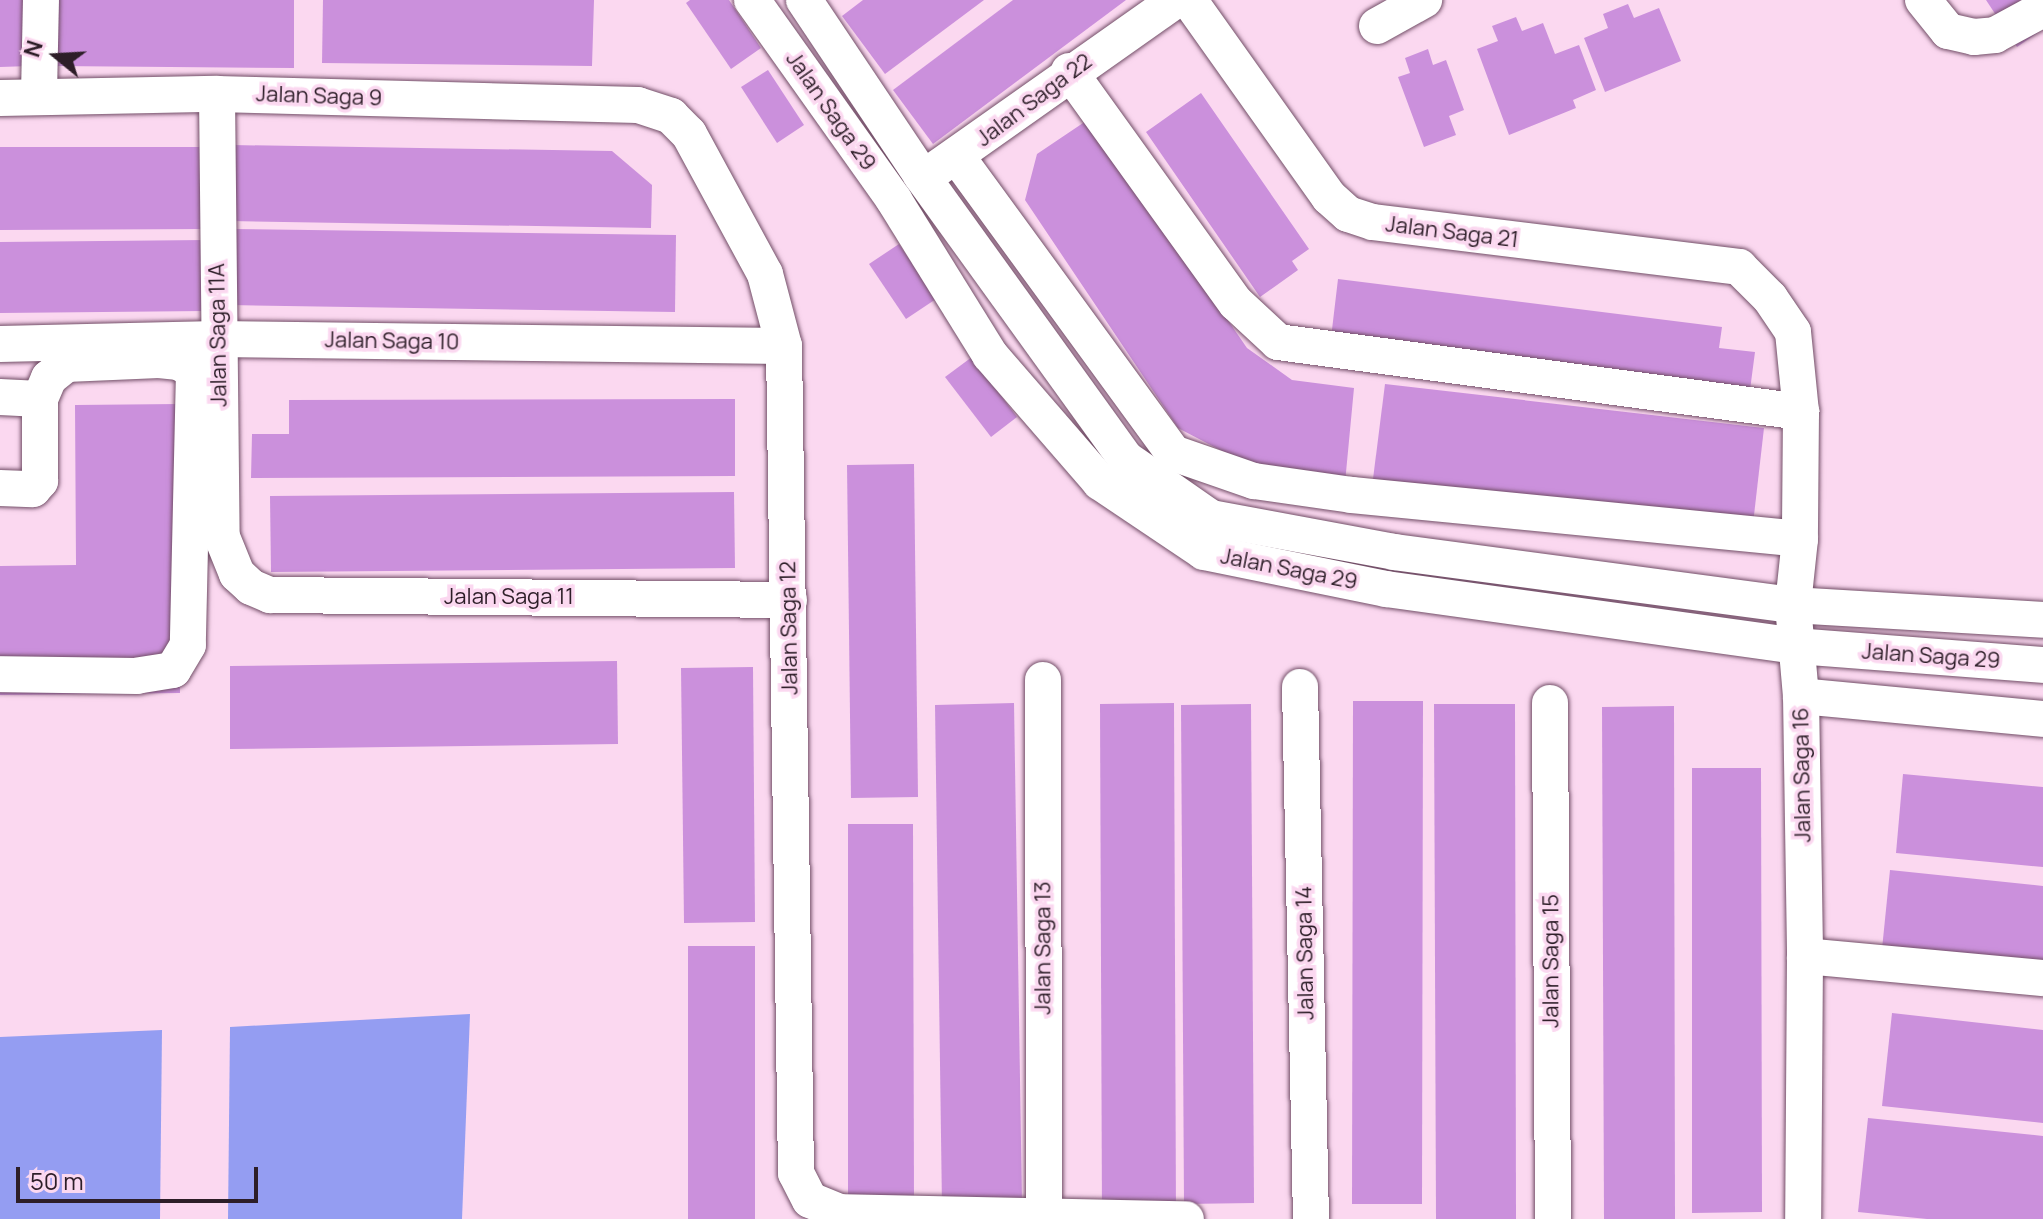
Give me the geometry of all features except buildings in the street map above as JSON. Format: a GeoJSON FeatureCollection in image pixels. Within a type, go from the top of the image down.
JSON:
{"type":"FeatureCollection","features":[{"type":"Feature","properties":{"kind":"street"},"geometry":{"type":"LineString","coordinates":[[39,94],[41,0]]}},
{"type":"Feature","properties":{"kind":"street","name":"Jalan Saga 29"},"geometry":{"type":"LineString","coordinates":[[752,0],[894,200],[990,355],[1100,482],[1204,552],[1386,589],[1796,646],[2043,665]]}},
{"type":"Feature","properties":{"kind":"street","name":"Jalan Saga 29"},"geometry":{"type":"LineString","coordinates":[[804,0],[921,175],[1126,459],[1211,518],[1394,552],[1793,605],[2043,620]]}},
{"type":"Feature","properties":{"kind":"street","name":"Jalan Saga 22"},"geometry":{"type":"LineString","coordinates":[[894,200],[921,175],[958,158],[1069,71],[1176,0]]}},
{"type":"Feature","properties":{"kind":"street","name":"Jalan Saga 21"},"geometry":{"type":"LineString","coordinates":[[1189,0],[1329,197],[1348,214],[1373,222],[1739,267],[1770,298],[1793,332]]}},
{"type":"Feature","properties":{"kind":"street"},"geometry":{"type":"LineString","coordinates":[[1377,26],[1424,0]]}},
{"type":"Feature","properties":{"kind":"street"},"geometry":{"type":"LineString","coordinates":[[1923,0],[1948,31],[1974,37],[1995,35],[2043,9]]}},
{"type":"Feature","properties":{"kind":"street"},"geometry":{"type":"LineString","coordinates":[[1069,71],[1236,303],[1278,342],[1801,412]]}},
{"type":"Feature","properties":{"kind":"street","name":"Jalan Saga 9"},"geometry":{"type":"LineString","coordinates":[[0,98],[39,94],[217,94],[638,105]]}},
{"type":"Feature","properties":{"kind":"street","name":"Jalan Saga 11A"},"geometry":{"type":"LineString","coordinates":[[217,94],[217,339],[222,537],[237,574]]}},
{"type":"Feature","properties":{"kind":"street","name":"Jalan Saga 12"},"geometry":{"type":"LineString","coordinates":[[638,105],[671,116],[689,134],[765,274],[784,346],[796,1173],[810,1200],[839,1212],[1044,1217]]}},
{"type":"Feature","properties":{"kind":"street"},"geometry":{"type":"LineString","coordinates":[[958,158],[1173,453],[1254,481],[1352,495],[1800,539]]}},
{"type":"Feature","properties":{"kind":"street","name":"Jalan Saga 16"},"geometry":{"type":"LineString","coordinates":[[1793,332],[1801,412],[1800,539],[1793,605],[1801,696],[1805,956],[1803,1219]]}},
{"type":"Feature","properties":{"kind":"street","name":"Jalan Saga 10"},"geometry":{"type":"LineString","coordinates":[[0,344],[217,339],[784,346]]}},
{"type":"Feature","properties":{"kind":"street"},"geometry":{"type":"LineString","coordinates":[[0,488],[33,489],[40,481],[40,399],[49,378],[66,364],[159,360],[179,362],[194,371],[188,645],[173,670],[137,676],[0,674]]}},
{"type":"Feature","properties":{"kind":"street"},"geometry":{"type":"LineString","coordinates":[[0,397],[40,399]]}},
{"type":"Feature","properties":{"kind":"street","name":"Jalan Saga 11"},"geometry":{"type":"LineString","coordinates":[[237,574],[270,595],[789,600]]}},
{"type":"Feature","properties":{"kind":"street","name":"Jalan Saga 13"},"geometry":{"type":"LineString","coordinates":[[1043,680],[1044,1217]]}},
{"type":"Feature","properties":{"kind":"street","name":"Jalan Saga 14"},"geometry":{"type":"LineString","coordinates":[[1300,687],[1311,1219]]}},
{"type":"Feature","properties":{"kind":"street"},"geometry":{"type":"LineString","coordinates":[[1801,696],[2043,719]]}},
{"type":"Feature","properties":{"kind":"street","name":"Jalan Saga 15"},"geometry":{"type":"LineString","coordinates":[[1550,703],[1553,1219]]}},
{"type":"Feature","properties":{"kind":"street"},"geometry":{"type":"LineString","coordinates":[[1805,956],[2043,978]]}},
{"type":"Feature","properties":{"kind":"street"},"geometry":{"type":"LineString","coordinates":[[1044,1217],[1186,1219]]}},
{"type":"Feature","properties":{"kind":"water"},"geometry":{"type":"Polygon","coordinates":[[[470,1014],[462,1219],[228,1219],[230,1027],[470,1014]]]}},
{"type":"Feature","properties":{"kind":"water"},"geometry":{"type":"Polygon","coordinates":[[[162,1030],[160,1219],[0,1219],[0,1037],[162,1030]]]}}]}
